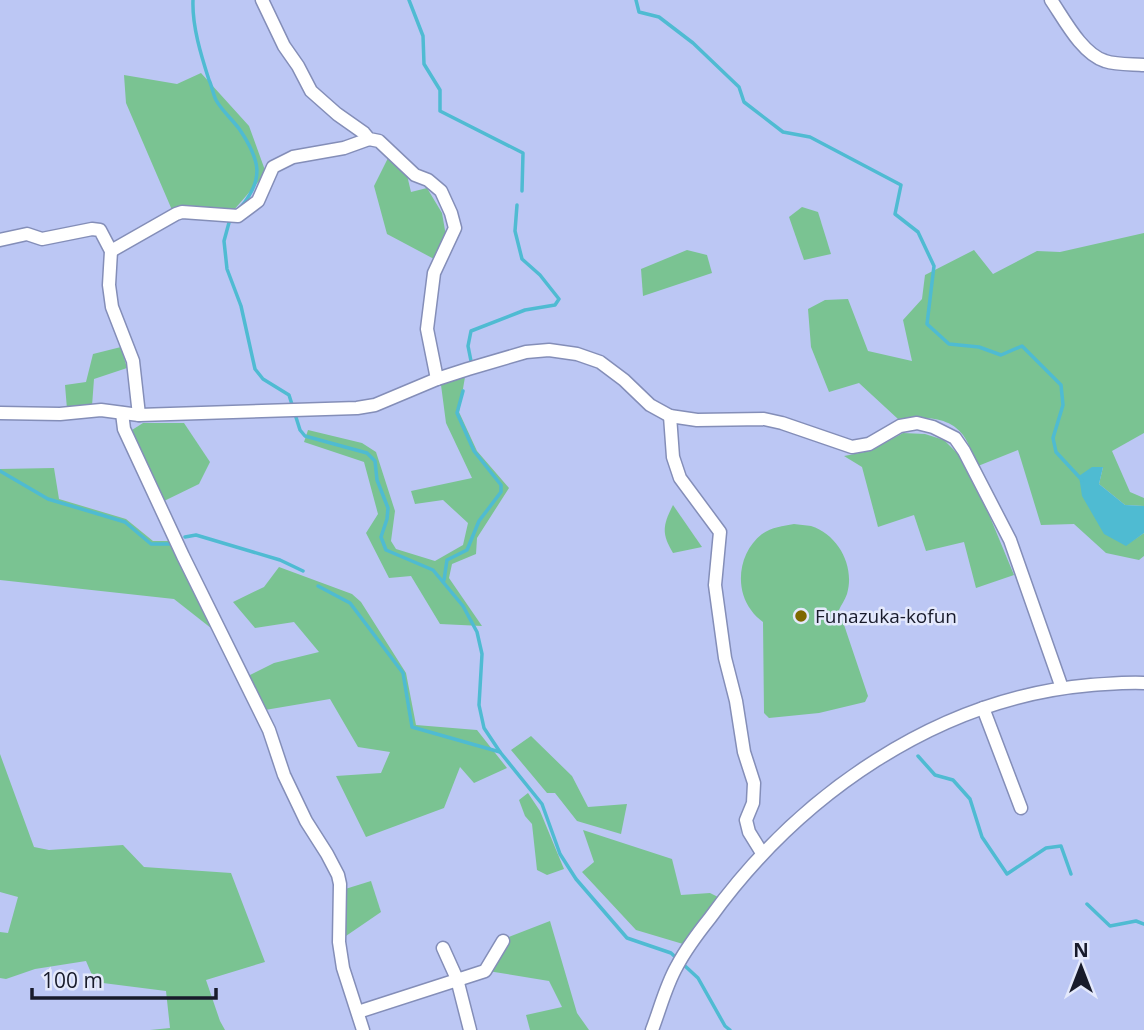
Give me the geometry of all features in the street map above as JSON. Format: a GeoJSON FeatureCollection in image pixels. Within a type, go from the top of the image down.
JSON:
{"type":"FeatureCollection","features":[{"type":"Feature","properties":{"kind":"street"},"geometry":{"type":"LineString","coordinates":[[262,0],[284,46],[311,91],[369,139]]}},
{"type":"Feature","properties":{"kind":"street"},"geometry":{"type":"LineString","coordinates":[[1051,0],[1091,53],[1105,61],[1144,65]]}},
{"type":"Feature","properties":{"kind":"street"},"geometry":{"type":"LineString","coordinates":[[111,251],[182,212],[232,216],[258,201],[273,167],[293,157],[344,148],[369,139],[379,141],[415,174],[441,191],[455,228],[434,273],[427,329],[436,379]]}},
{"type":"Feature","properties":{"kind":"street"},"geometry":{"type":"LineString","coordinates":[[0,240],[27,234],[42,239],[92,229],[100,230],[111,251],[109,285],[112,307],[133,361],[139,415]]}},
{"type":"Feature","properties":{"kind":"street"},"geometry":{"type":"LineString","coordinates":[[0,413],[60,414],[101,410],[139,415],[357,408],[375,405],[436,379],[526,352],[549,350],[577,354],[600,362],[650,405],[670,416],[697,420],[764,419],[852,447],[869,444],[900,426],[917,424],[933,427],[955,438],[964,451],[1010,540],[1062,688]]}},
{"type":"Feature","properties":{"kind":"street"},"geometry":{"type":"LineString","coordinates":[[122,413],[124,429],[269,730],[284,775],[306,821],[338,875],[339,942],[363,1030]]}},
{"type":"Feature","properties":{"kind":"street"},"geometry":{"type":"LineString","coordinates":[[670,416],[673,457],[681,478],[720,532],[715,585],[725,658],[736,701],[744,752],[754,783],[753,803],[746,820],[749,832],[762,853]]}},
{"type":"Feature","properties":{"kind":"street"},"geometry":{"type":"LineString","coordinates":[[653,1030],[675,968],[740,877],[788,827],[856,774],[900,746],[983,708],[1021,696],[1062,688],[1144,683]]}},
{"type":"Feature","properties":{"kind":"street"},"geometry":{"type":"LineString","coordinates":[[983,708],[1021,808]]}},
{"type":"Feature","properties":{"kind":"street"},"geometry":{"type":"LineString","coordinates":[[358,1012],[485,971],[503,942]]}},
{"type":"Feature","properties":{"kind":"street"},"geometry":{"type":"LineString","coordinates":[[443,948],[457,979],[470,1030]]}},
{"type":"Feature","properties":{"kind":"shaded area"},"geometry":{"type":"Polygon","coordinates":[[[201,73],[249,126],[266,173],[233,211],[172,210],[126,103],[124,75],[177,84],[201,73]]]}},
{"type":"Feature","properties":{"kind":"shaded area"},"geometry":{"type":"Polygon","coordinates":[[[389,156],[406,171],[411,192],[427,188],[442,213],[446,236],[434,259],[387,234],[374,186],[389,156]]]}},
{"type":"Feature","properties":{"kind":"shaded area"},"geometry":{"type":"Polygon","coordinates":[[[802,207],[818,212],[831,254],[804,260],[789,217],[802,207]]]}},
{"type":"Feature","properties":{"kind":"shaded area"},"geometry":{"type":"Polygon","coordinates":[[[1144,233],[1144,433],[1112,451],[1130,492],[1144,498],[1144,506],[1125,505],[1099,484],[1103,467],[1079,476],[1126,545],[1144,533],[1144,556],[1139,560],[1106,553],[1074,524],[1041,525],[1018,450],[978,466],[963,435],[950,424],[924,418],[898,419],[859,383],[829,392],[811,347],[808,309],[825,300],[848,299],[868,351],[912,361],[903,320],[922,299],[925,275],[974,250],[993,274],[1037,251],[1060,252],[1144,233]]]}},
{"type":"Feature","properties":{"kind":"shaded area"},"geometry":{"type":"Polygon","coordinates":[[[687,250],[707,255],[712,273],[643,296],[641,269],[687,250]]]}},
{"type":"Feature","properties":{"kind":"shaded area"},"geometry":{"type":"Polygon","coordinates":[[[121,347],[127,368],[94,379],[92,406],[67,409],[65,385],[86,382],[93,354],[121,347]]]}},
{"type":"Feature","properties":{"kind":"shaded area"},"geometry":{"type":"Polygon","coordinates":[[[465,377],[459,412],[477,451],[509,488],[477,538],[476,554],[452,564],[449,578],[482,626],[440,624],[411,576],[389,578],[366,533],[378,514],[364,462],[304,442],[308,430],[362,443],[376,452],[395,511],[391,541],[396,549],[435,561],[463,545],[468,523],[443,500],[415,504],[411,491],[472,478],[446,423],[441,385],[465,377]]]}},
{"type":"Feature","properties":{"kind":"shaded area"},"geometry":{"type":"Polygon","coordinates":[[[143,423],[184,423],[210,462],[199,484],[164,501],[132,430],[143,423]]]}},
{"type":"Feature","properties":{"kind":"shaded area"},"geometry":{"type":"Polygon","coordinates":[[[903,433],[925,434],[944,440],[963,459],[1014,575],[976,588],[964,542],[926,551],[914,515],[878,527],[862,467],[844,456],[870,451],[903,433]]]}},
{"type":"Feature","properties":{"kind":"shaded area"},"geometry":{"type":"Polygon","coordinates":[[[1092,467],[1103,467],[1099,484],[1125,505],[1144,506],[1144,533],[1126,546],[1104,534],[1082,496],[1079,476],[1092,467]]]}},
{"type":"Feature","properties":{"kind":"shaded area"},"geometry":{"type":"Polygon","coordinates":[[[54,468],[59,499],[126,519],[153,541],[170,541],[216,632],[174,599],[0,580],[0,469],[54,468]]]}},
{"type":"Feature","properties":{"kind":"shaded area"},"geometry":{"type":"Polygon","coordinates":[[[673,505],[702,547],[673,553],[665,529],[673,505]]]}},
{"type":"Feature","properties":{"kind":"shaded area"},"geometry":{"type":"Polygon","coordinates":[[[794,524],[821,530],[837,544],[847,563],[849,584],[839,610],[868,696],[865,702],[819,713],[769,718],[764,713],[763,622],[746,601],[742,591],[742,570],[748,550],[754,541],[774,528],[794,524]]]}},
{"type":"Feature","properties":{"kind":"shaded area"},"geometry":{"type":"Polygon","coordinates":[[[279,567],[352,594],[361,602],[406,673],[416,725],[477,730],[507,768],[474,783],[460,767],[444,808],[366,837],[336,776],[381,773],[390,752],[358,747],[330,699],[265,710],[248,676],[274,663],[319,652],[294,622],[255,628],[233,602],[264,587],[279,567]]]}},
{"type":"Feature","properties":{"kind":"shaded area"},"geometry":{"type":"Polygon","coordinates":[[[531,736],[572,776],[588,807],[627,804],[621,834],[577,821],[555,793],[547,793],[511,750],[531,736]]]}},
{"type":"Feature","properties":{"kind":"shaded area"},"geometry":{"type":"Polygon","coordinates":[[[0,754],[34,847],[49,850],[123,845],[144,867],[231,873],[265,962],[206,980],[225,1030],[150,1030],[170,1028],[166,991],[95,982],[86,961],[35,969],[6,979],[0,978],[0,932],[8,933],[18,897],[0,892],[0,754]]]}},
{"type":"Feature","properties":{"kind":"shaded area"},"geometry":{"type":"Polygon","coordinates":[[[528,793],[540,811],[564,869],[547,875],[537,870],[532,824],[525,816],[519,800],[528,793]]]}},
{"type":"Feature","properties":{"kind":"shaded area"},"geometry":{"type":"Polygon","coordinates":[[[583,830],[672,859],[681,895],[710,893],[718,897],[683,944],[636,930],[582,872],[594,862],[583,830]]]}},
{"type":"Feature","properties":{"kind":"shaded area"},"geometry":{"type":"Polygon","coordinates":[[[371,881],[381,912],[343,938],[342,890],[371,881]]]}},
{"type":"Feature","properties":{"kind":"shaded area"},"geometry":{"type":"Polygon","coordinates":[[[550,921],[577,1013],[589,1030],[530,1030],[526,1015],[562,1007],[549,981],[488,971],[506,938],[550,921]]]}},
{"type":"Feature","properties":{"kind":"waterway"},"geometry":{"type":"LineString","coordinates":[[193,0],[198,40],[215,98],[240,130],[255,160],[257,169],[253,188],[240,208]]}},
{"type":"Feature","properties":{"kind":"waterway"},"geometry":{"type":"LineString","coordinates":[[409,0],[423,36],[424,64],[440,90],[440,111],[523,153],[522,191]]}},
{"type":"Feature","properties":{"kind":"waterway"},"geometry":{"type":"LineString","coordinates":[[636,0],[639,12],[659,17],[693,43],[739,87],[744,102],[783,132],[810,137],[901,185],[895,214],[918,232],[934,266],[927,324],[949,344],[979,347],[1001,355],[1022,346],[1061,385],[1063,405],[1053,438],[1056,452],[1082,480]]}},
{"type":"Feature","properties":{"kind":"waterway"},"geometry":{"type":"LineString","coordinates":[[471,361],[468,346],[471,331],[525,310],[555,305],[559,299],[540,275],[522,259],[515,231],[517,205]]}},
{"type":"Feature","properties":{"kind":"waterway"},"geometry":{"type":"LineString","coordinates":[[230,219],[224,241],[227,269],[241,306],[255,369],[263,379],[289,395],[300,430],[305,436],[367,453],[375,461],[377,480],[388,508],[381,537],[386,550],[433,570],[463,606],[477,632],[482,654],[479,705],[484,728],[542,804],[560,854],[576,879],[627,938],[671,953],[698,978],[725,1026],[730,1030]]}},
{"type":"Feature","properties":{"kind":"waterway"},"geometry":{"type":"LineString","coordinates":[[444,580],[447,560],[467,550],[479,521],[501,492],[501,485],[474,451],[457,413],[463,391]]}},
{"type":"Feature","properties":{"kind":"waterway"},"geometry":{"type":"LineString","coordinates":[[0,471],[48,499],[125,522],[151,544],[170,544]]}},
{"type":"Feature","properties":{"kind":"waterway"},"geometry":{"type":"LineString","coordinates":[[185,537],[196,535],[280,560],[303,571]]}},
{"type":"Feature","properties":{"kind":"waterway"},"geometry":{"type":"LineString","coordinates":[[318,586],[350,603],[403,673],[412,727],[500,752]]}},
{"type":"Feature","properties":{"kind":"waterway"},"geometry":{"type":"LineString","coordinates":[[918,756],[935,775],[953,780],[970,799],[982,837],[1007,874],[1046,848],[1061,846],[1071,874]]}},
{"type":"Feature","properties":{"kind":"waterway"},"geometry":{"type":"LineString","coordinates":[[1087,904],[1110,926],[1136,921],[1144,924]]}},
{"type":"Feature","properties":{"kind":"place","name":"Funazuka-kofun"},"geometry":{"type":"Point","coordinates":[801,616]}}]}
